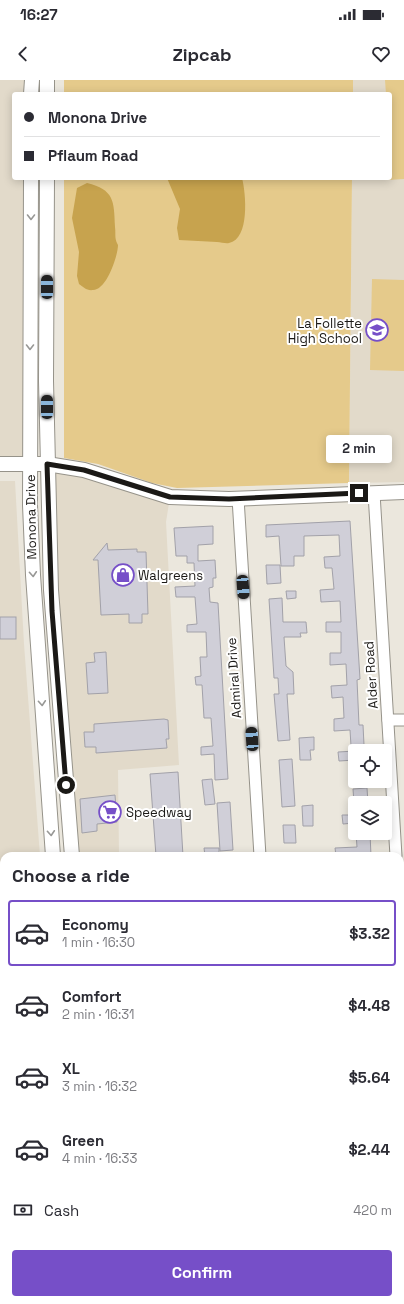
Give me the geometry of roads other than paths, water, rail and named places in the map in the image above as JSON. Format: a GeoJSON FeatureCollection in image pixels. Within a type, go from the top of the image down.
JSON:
{"type":"FeatureCollection","features":[{"type":"Feature","properties":{"kind":"street"},"geometry":{"type":"LineString","coordinates":[[32,80],[32,92]]}},
{"type":"Feature","properties":{"kind":"street"},"geometry":{"type":"LineString","coordinates":[[47,80],[47,92]]}},
{"type":"Feature","properties":{"kind":"street","name":"Monona Drive"},"geometry":{"type":"LineString","coordinates":[[31,180],[30,465],[32,564],[53,852]]}},
{"type":"Feature","properties":{"kind":"street","name":"Monona Drive"},"geometry":{"type":"LineString","coordinates":[[47,180],[47,464],[52,611],[72,852]]}},
{"type":"Feature","properties":{"kind":"street"},"geometry":{"type":"LineString","coordinates":[[0,464],[47,464],[84,470],[170,497],[238,498],[404,492]]}},
{"type":"Feature","properties":{"kind":"street","name":"Alder Road"},"geometry":{"type":"LineString","coordinates":[[374,493],[396,852]]}},
{"type":"Feature","properties":{"kind":"street","name":"Admiral Drive"},"geometry":{"type":"LineString","coordinates":[[238,498],[260,852]]}},
{"type":"Feature","properties":{"kind":"street"},"geometry":{"type":"LineString","coordinates":[[388,720],[404,720]]}},
{"type":"Feature","properties":{"kind":"place","name":"La Follette High School"},"geometry":{"type":"Point","coordinates":[377,330]}},
{"type":"Feature","properties":{"kind":"place","name":"Walgreens"},"geometry":{"type":"Point","coordinates":[123,575]}},
{"type":"Feature","properties":{"kind":"place","name":"Speedway"},"geometry":{"type":"Point","coordinates":[110,812]}}]}
